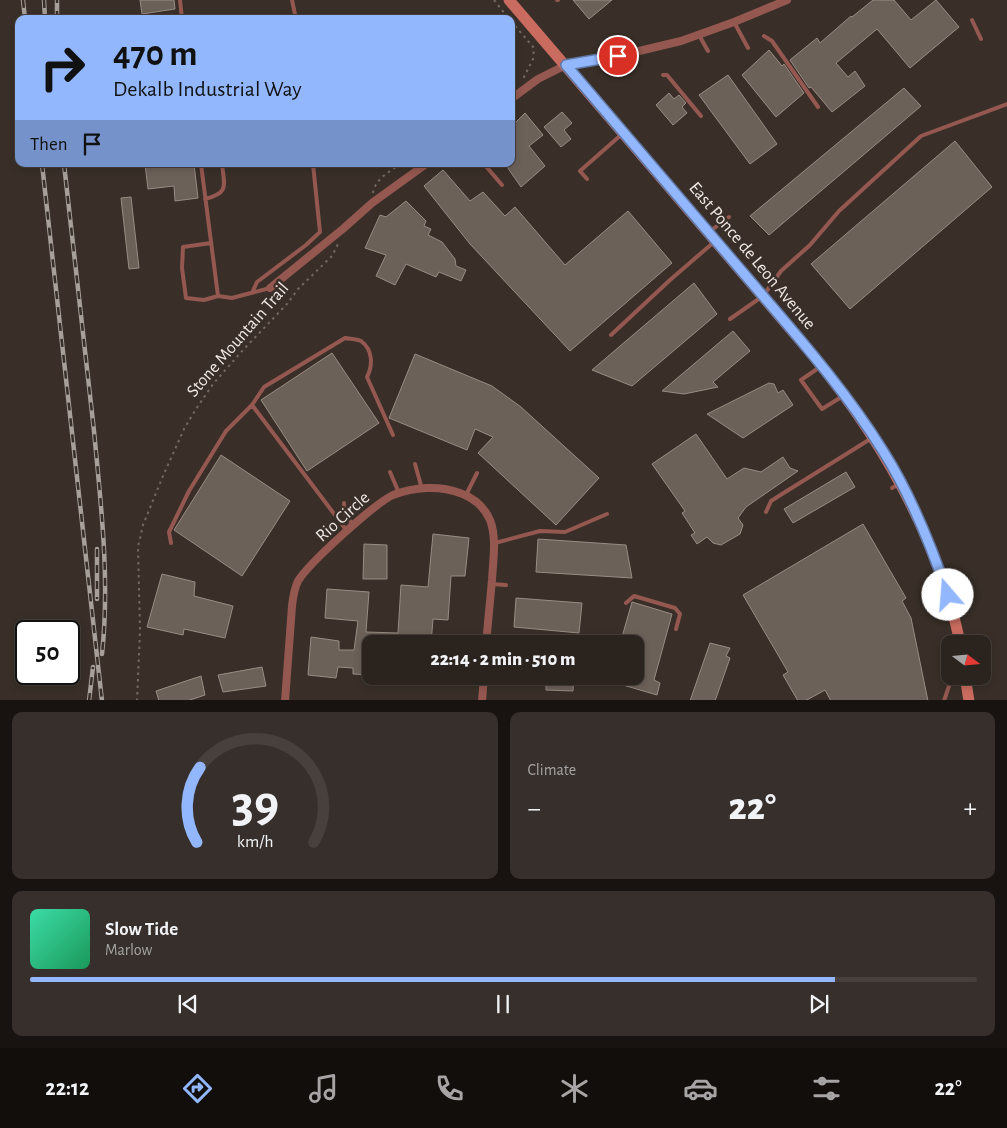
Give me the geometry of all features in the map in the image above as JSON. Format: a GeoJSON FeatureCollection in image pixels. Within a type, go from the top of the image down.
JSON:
{"type":"FeatureCollection","features":[{"type":"Feature","properties":{"kind":"main road","name":"East Ponce de Leon Avenue"},"geometry":{"type":"LineString","coordinates":[[509,0],[763,296],[791,336],[822,365],[845,395],[873,436],[896,485],[912,504],[948,595],[958,635]]}},
{"type":"Feature","properties":{"kind":"main road"},"geometry":{"type":"LineString","coordinates":[[967,685],[970,700]]}},
{"type":"Feature","properties":{"kind":"street"},"geometry":{"type":"LineString","coordinates":[[515,96],[538,79],[566,65],[637,52],[699,35],[787,0]]}},
{"type":"Feature","properties":{"kind":"street"},"geometry":{"type":"LineString","coordinates":[[270,288],[372,203],[422,167]]}},
{"type":"Feature","properties":{"kind":"street","name":"Rio Circle"},"geometry":{"type":"LineString","coordinates":[[285,700],[289,611],[293,593],[299,580],[305,572],[376,506],[399,493],[422,488],[443,488],[466,495],[480,504],[485,511],[492,527],[494,544],[487,635]]}},
{"type":"Feature","properties":{"kind":"street"},"geometry":{"type":"LineString","coordinates":[[482,700],[483,685]]}},
{"type":"Feature","properties":{"kind":"lane"},"geometry":{"type":"LineString","coordinates":[[180,0],[182,15]]}},
{"type":"Feature","properties":{"kind":"lane"},"geometry":{"type":"LineString","coordinates":[[292,0],[295,15]]}},
{"type":"Feature","properties":{"kind":"lane"},"geometry":{"type":"LineString","coordinates":[[972,20],[980,39]]}},
{"type":"Feature","properties":{"kind":"lane"},"geometry":{"type":"LineString","coordinates":[[734,22],[748,48]]}},
{"type":"Feature","properties":{"kind":"lane"},"geometry":{"type":"LineString","coordinates":[[699,35],[708,51]]}},
{"type":"Feature","properties":{"kind":"lane"},"geometry":{"type":"LineString","coordinates":[[764,36],[772,41],[818,106]]}},
{"type":"Feature","properties":{"kind":"lane"},"geometry":{"type":"LineString","coordinates":[[662,75],[667,75],[701,116]]}},
{"type":"Feature","properties":{"kind":"lane"},"geometry":{"type":"LineString","coordinates":[[730,319],[763,296],[781,271],[810,244],[838,211],[921,136],[1007,104]]}},
{"type":"Feature","properties":{"kind":"lane"},"geometry":{"type":"LineString","coordinates":[[587,179],[580,171],[624,132]]}},
{"type":"Feature","properties":{"kind":"lane"},"geometry":{"type":"LineString","coordinates":[[201,167],[218,296]]}},
{"type":"Feature","properties":{"kind":"lane"},"geometry":{"type":"LineString","coordinates":[[206,198],[218,196],[222,191],[224,186],[222,167]]}},
{"type":"Feature","properties":{"kind":"lane"},"geometry":{"type":"LineString","coordinates":[[252,293],[257,282],[320,232],[313,167]]}},
{"type":"Feature","properties":{"kind":"lane"},"geometry":{"type":"LineString","coordinates":[[487,167],[502,185]]}},
{"type":"Feature","properties":{"kind":"lane"},"geometry":{"type":"LineString","coordinates":[[611,335],[670,280],[712,237],[729,216]]}},
{"type":"Feature","properties":{"kind":"lane"},"geometry":{"type":"LineString","coordinates":[[211,243],[183,247],[182,268],[186,298],[204,300],[218,296],[232,298],[270,288]]}},
{"type":"Feature","properties":{"kind":"lane"},"geometry":{"type":"LineString","coordinates":[[171,543],[168,532],[189,491],[226,431],[252,405],[264,388],[345,338],[360,340],[370,352],[371,369],[367,377],[393,435]]}},
{"type":"Feature","properties":{"kind":"lane"},"geometry":{"type":"LineString","coordinates":[[822,365],[801,380],[822,409],[845,395]]}},
{"type":"Feature","properties":{"kind":"lane"},"geometry":{"type":"LineString","coordinates":[[252,405],[347,532]]}},
{"type":"Feature","properties":{"kind":"lane"},"geometry":{"type":"LineString","coordinates":[[766,512],[771,502],[782,494],[873,436]]}},
{"type":"Feature","properties":{"kind":"lane"},"geometry":{"type":"LineString","coordinates":[[415,464],[422,488]]}},
{"type":"Feature","properties":{"kind":"lane"},"geometry":{"type":"LineString","coordinates":[[390,472],[399,493]]}},
{"type":"Feature","properties":{"kind":"lane"},"geometry":{"type":"LineString","coordinates":[[466,495],[477,473]]}},
{"type":"Feature","properties":{"kind":"lane"},"geometry":{"type":"LineString","coordinates":[[344,502],[344,512],[354,526]]}},
{"type":"Feature","properties":{"kind":"lane"},"geometry":{"type":"LineString","coordinates":[[494,544],[540,531],[565,532],[607,514]]}},
{"type":"Feature","properties":{"kind":"lane"},"geometry":{"type":"LineString","coordinates":[[491,584],[506,584]]}},
{"type":"Feature","properties":{"kind":"lane"},"geometry":{"type":"LineString","coordinates":[[626,603],[634,596],[675,608],[680,614],[676,629]]}},
{"type":"Feature","properties":{"kind":"lane"},"geometry":{"type":"LineString","coordinates":[[944,700],[949,685]]}},
{"type":"Feature","properties":{"kind":"path"},"geometry":{"type":"LineString","coordinates":[[494,0],[506,15]]}},
{"type":"Feature","properties":{"kind":"path"},"geometry":{"type":"LineString","coordinates":[[515,26],[534,48],[533,60],[523,79],[517,84]]}},
{"type":"Feature","properties":{"kind":"path"},"geometry":{"type":"LineString","coordinates":[[372,203],[375,184],[397,167]]}},
{"type":"Feature","properties":{"kind":"path","name":"Stone Mountain Trail"},"geometry":{"type":"LineString","coordinates":[[137,700],[140,631],[138,547],[143,525],[163,476],[184,429],[213,384],[288,304],[298,289],[332,256],[340,239]]}},
{"type":"Feature","properties":{"kind":"building"},"geometry":{"type":"Polygon","coordinates":[[[140,0],[174,0],[175,9],[142,14],[140,0]]]}},
{"type":"Feature","properties":{"kind":"building"},"geometry":{"type":"Polygon","coordinates":[[[573,0],[612,0],[589,19],[573,0]]]}},
{"type":"Feature","properties":{"kind":"building"},"geometry":{"type":"Polygon","coordinates":[[[873,0],[894,0],[911,20],[936,0],[959,27],[910,68],[877,29],[836,63],[848,77],[855,71],[865,86],[832,112],[811,87],[809,88],[790,60],[817,38],[820,43],[873,0]]]}},
{"type":"Feature","properties":{"kind":"building"},"geometry":{"type":"Polygon","coordinates":[[[769,50],[782,66],[784,64],[804,93],[776,117],[742,75],[769,50]]]}},
{"type":"Feature","properties":{"kind":"building"},"geometry":{"type":"Polygon","coordinates":[[[728,75],[777,144],[750,164],[699,95],[728,75]]]}},
{"type":"Feature","properties":{"kind":"building"},"geometry":{"type":"Polygon","coordinates":[[[904,88],[921,106],[769,235],[750,216],[904,88]]]}},
{"type":"Feature","properties":{"kind":"building"},"geometry":{"type":"Polygon","coordinates":[[[669,93],[674,99],[679,95],[686,103],[682,107],[687,113],[673,125],[656,105],[669,93]]]}},
{"type":"Feature","properties":{"kind":"building"},"geometry":{"type":"Polygon","coordinates":[[[562,112],[572,123],[564,130],[571,139],[561,147],[544,127],[562,112]]]}},
{"type":"Feature","properties":{"kind":"building"},"geometry":{"type":"Polygon","coordinates":[[[525,113],[543,135],[529,146],[545,166],[521,187],[507,167],[515,167],[515,123],[525,113]]]}},
{"type":"Feature","properties":{"kind":"building"},"geometry":{"type":"Polygon","coordinates":[[[955,141],[992,187],[850,309],[811,264],[955,141]]]}},
{"type":"Feature","properties":{"kind":"building"},"geometry":{"type":"Polygon","coordinates":[[[145,167],[194,167],[198,198],[175,201],[174,186],[148,189],[145,167]]]}},
{"type":"Feature","properties":{"kind":"building"},"geometry":{"type":"Polygon","coordinates":[[[443,170],[470,201],[483,192],[505,216],[515,207],[565,265],[628,211],[672,263],[570,351],[470,244],[424,186],[443,170]]]}},
{"type":"Feature","properties":{"kind":"building"},"geometry":{"type":"Polygon","coordinates":[[[131,197],[139,268],[129,269],[121,198],[131,197]]]}},
{"type":"Feature","properties":{"kind":"building"},"geometry":{"type":"Polygon","coordinates":[[[406,201],[426,221],[424,226],[431,229],[428,235],[442,242],[455,259],[456,266],[466,270],[461,281],[439,272],[436,277],[406,264],[395,285],[376,276],[386,255],[365,248],[380,215],[386,217],[406,201]]]}},
{"type":"Feature","properties":{"kind":"building"},"geometry":{"type":"Polygon","coordinates":[[[694,283],[717,314],[632,386],[592,370],[694,283]]]}},
{"type":"Feature","properties":{"kind":"building"},"geometry":{"type":"Polygon","coordinates":[[[733,331],[750,351],[713,382],[718,387],[684,394],[662,391],[733,331]]]}},
{"type":"Feature","properties":{"kind":"building"},"geometry":{"type":"Polygon","coordinates":[[[332,353],[379,423],[307,471],[261,400],[332,353]]]}},
{"type":"Feature","properties":{"kind":"building"},"geometry":{"type":"Polygon","coordinates":[[[415,354],[492,386],[521,407],[599,478],[556,525],[478,453],[493,437],[475,429],[467,450],[389,418],[415,354]]]}},
{"type":"Feature","properties":{"kind":"building"},"geometry":{"type":"Polygon","coordinates":[[[769,383],[774,384],[778,393],[783,390],[793,405],[743,438],[707,414],[769,383]]]}},
{"type":"Feature","properties":{"kind":"building"},"geometry":{"type":"Polygon","coordinates":[[[696,434],[727,479],[744,468],[761,472],[783,457],[790,468],[798,471],[746,507],[738,518],[743,525],[740,534],[721,545],[713,543],[707,537],[697,544],[691,535],[695,533],[682,513],[685,511],[652,464],[696,434]]]}},
{"type":"Feature","properties":{"kind":"building"},"geometry":{"type":"Polygon","coordinates":[[[221,455],[290,501],[242,576],[174,530],[221,455]]]}},
{"type":"Feature","properties":{"kind":"building"},"geometry":{"type":"Polygon","coordinates":[[[846,472],[855,487],[793,523],[784,509],[846,472]]]}},
{"type":"Feature","properties":{"kind":"building"},"geometry":{"type":"Polygon","coordinates":[[[863,524],[906,598],[902,601],[911,618],[928,700],[830,700],[825,690],[807,700],[797,700],[783,675],[788,672],[743,595],[863,524]]]}},
{"type":"Feature","properties":{"kind":"building"},"geometry":{"type":"Polygon","coordinates":[[[433,534],[469,538],[465,576],[451,576],[448,620],[433,619],[432,635],[362,635],[362,674],[353,674],[353,668],[338,667],[336,678],[308,675],[311,637],[339,641],[339,650],[354,650],[358,621],[325,618],[327,589],[369,592],[366,632],[398,633],[401,585],[428,587],[433,534]]]}},
{"type":"Feature","properties":{"kind":"building"},"geometry":{"type":"Polygon","coordinates":[[[538,539],[626,545],[632,578],[536,572],[538,539]]]}},
{"type":"Feature","properties":{"kind":"building"},"geometry":{"type":"Polygon","coordinates":[[[364,544],[387,545],[387,579],[363,579],[364,544]]]}},
{"type":"Feature","properties":{"kind":"building"},"geometry":{"type":"Polygon","coordinates":[[[162,574],[195,582],[194,596],[233,606],[225,638],[184,629],[183,635],[147,627],[162,574]]]}},
{"type":"Feature","properties":{"kind":"building"},"geometry":{"type":"Polygon","coordinates":[[[516,598],[582,603],[579,633],[514,627],[516,598]]]}},
{"type":"Feature","properties":{"kind":"building"},"geometry":{"type":"Polygon","coordinates":[[[632,602],[672,614],[654,680],[660,683],[657,695],[623,685],[644,685],[644,635],[623,635],[632,602]]]}},
{"type":"Feature","properties":{"kind":"building"},"geometry":{"type":"Polygon","coordinates":[[[710,643],[730,648],[726,656],[730,658],[715,700],[690,700],[710,643]]]}},
{"type":"Feature","properties":{"kind":"building"},"geometry":{"type":"Polygon","coordinates":[[[262,667],[266,686],[223,692],[218,675],[262,667]]]}},
{"type":"Feature","properties":{"kind":"building"},"geometry":{"type":"Polygon","coordinates":[[[201,676],[205,695],[190,700],[159,700],[156,691],[201,676]]]}},
{"type":"Feature","properties":{"kind":"building"},"geometry":{"type":"Polygon","coordinates":[[[546,685],[573,685],[573,691],[546,690],[546,685]]]}},
{"type":"Feature","properties":{"kind":"railway"},"geometry":{"type":"LineString","coordinates":[[23,0],[25,15]]}},
{"type":"Feature","properties":{"kind":"railway"},"geometry":{"type":"LineString","coordinates":[[44,0],[45,15]]}},
{"type":"Feature","properties":{"kind":"railway"},"geometry":{"type":"LineString","coordinates":[[57,0],[57,15]]}},
{"type":"Feature","properties":{"kind":"railway"},"geometry":{"type":"LineString","coordinates":[[42,167],[102,700]]}},
{"type":"Feature","properties":{"kind":"railway"},"geometry":{"type":"LineString","coordinates":[[64,167],[102,515],[105,570],[102,654]]}},
{"type":"Feature","properties":{"kind":"railway"},"geometry":{"type":"LineString","coordinates":[[97,549],[97,599]]}},
{"type":"Feature","properties":{"kind":"railway"},"geometry":{"type":"LineString","coordinates":[[89,700],[93,667]]}},
{"type":"Feature","properties":{"kind":"route"},"geometry":{"type":"LineString","coordinates":[[618,56],[566,65],[811,353],[857,412],[883,451],[912,504],[948,595]]}}]}
